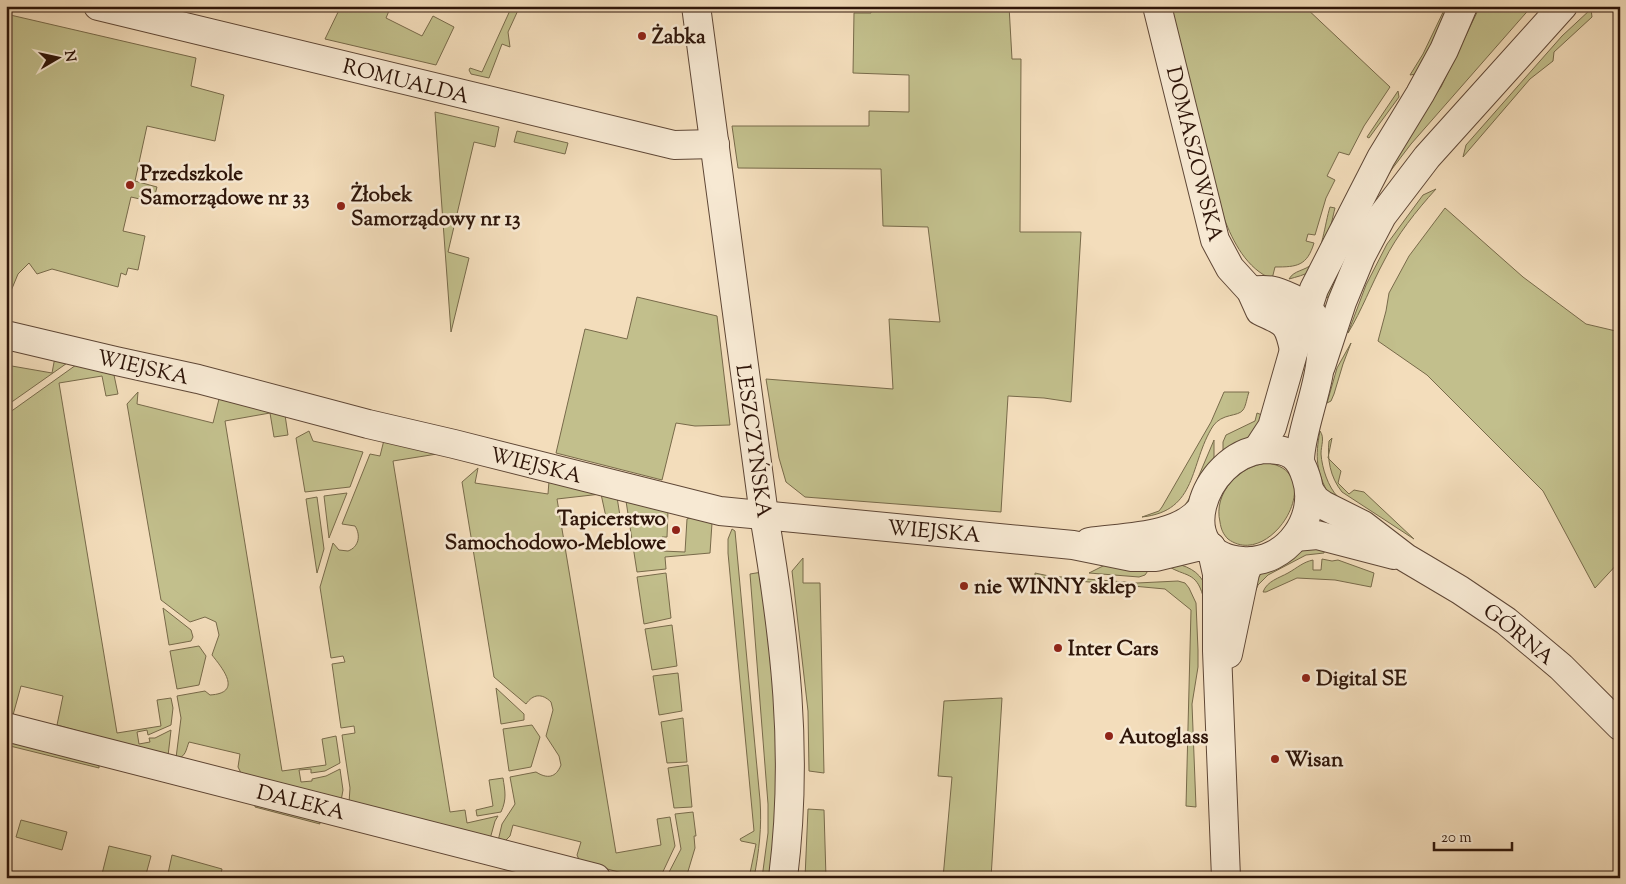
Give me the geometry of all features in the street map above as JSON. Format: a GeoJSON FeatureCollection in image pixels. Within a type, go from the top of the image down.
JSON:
{"type":"FeatureCollection","features":[{"type":"Feature","properties":{"kind":"street","name":"ROMUALDA"},"geometry":{"type":"LineString","coordinates":[[98,6],[674,145],[714,144]]}},
{"type":"Feature","properties":{"kind":"street","name":"LESZCZYŃSKA"},"geometry":{"type":"LineString","coordinates":[[696,6],[764,515],[784,645],[789,707],[790,794],[783,878]]}},
{"type":"Feature","properties":{"kind":"street","name":"DOMASZOWSKA"},"geometry":{"type":"LineString","coordinates":[[1157,6],[1215,240],[1230,268],[1251,291],[1260,311],[1280,321],[1289,329],[1294,350]]}},
{"type":"Feature","properties":{"kind":"street"},"geometry":{"type":"LineString","coordinates":[[1257,450],[1272,427],[1307,308],[1332,254],[1377,166],[1444,50],[1464,6]]}},
{"type":"Feature","properties":{"kind":"street"},"geometry":{"type":"LineString","coordinates":[[1300,462],[1302,441],[1321,366],[1342,302],[1361,256],[1382,216],[1427,157],[1563,6]]}},
{"type":"Feature","properties":{"kind":"street"},"geometry":{"type":"LineString","coordinates":[[1251,291],[1274,290],[1298,301],[1307,308],[1320,334],[1321,366]]}},
{"type":"Feature","properties":{"kind":"street","name":"WIEJSKA"},"geometry":{"type":"LineString","coordinates":[[6,334],[116,362],[198,379],[368,424],[720,511],[1073,545],[1119,555],[1147,558],[1198,547],[1211,547]]}},
{"type":"Feature","properties":{"kind":"street"},"geometry":{"type":"LineString","coordinates":[[1270,449],[1282,451],[1293,455],[1300,462],[1309,490],[1308,514],[1295,537],[1278,553],[1265,559],[1253,561],[1233,560],[1219,554],[1211,547],[1204,537],[1201,509],[1210,485],[1220,471],[1237,457],[1257,450],[1270,449]]}},
{"type":"Feature","properties":{"kind":"street","name":"GÓRNA"},"geometry":{"type":"LineString","coordinates":[[1309,490],[1316,500],[1363,525],[1406,558],[1460,590],[1506,621],[1561,667],[1620,726]]}},
{"type":"Feature","properties":{"kind":"street","name":"WIEJSKA"},"geometry":{"type":"LineString","coordinates":[[1073,545],[1166,530],[1194,517],[1201,509]]}},
{"type":"Feature","properties":{"kind":"street","name":"GÓRNA"},"geometry":{"type":"LineString","coordinates":[[1295,537],[1317,534],[1406,558]]}},
{"type":"Feature","properties":{"kind":"street"},"geometry":{"type":"LineString","coordinates":[[1211,547],[1217,574],[1217,651],[1226,878]]}},
{"type":"Feature","properties":{"kind":"street"},"geometry":{"type":"LineString","coordinates":[[1220,700],[1245,573],[1253,561]]}},
{"type":"Feature","properties":{"kind":"street","name":"DALEKA"},"geometry":{"type":"LineString","coordinates":[[6,727],[596,878]]}},
{"type":"Feature","properties":{"kind":"shaded area"},"geometry":{"type":"Polygon","coordinates":[[[341,6],[391,6],[386,18],[422,36],[433,16],[454,27],[436,65],[325,39],[341,6]]]}},
{"type":"Feature","properties":{"kind":"shaded area"},"geometry":{"type":"Polygon","coordinates":[[[512,6],[520,6],[508,32],[510,47],[502,44],[489,78],[471,74],[470,68],[482,72],[512,6]]]}},
{"type":"Feature","properties":{"kind":"shaded area"},"geometry":{"type":"Polygon","coordinates":[[[871,6],[1009,6],[1012,59],[1021,59],[1020,232],[1081,232],[1071,402],[1008,396],[1001,512],[805,497],[786,482],[779,458],[766,379],[893,389],[889,319],[940,322],[928,227],[883,226],[881,169],[738,168],[732,126],[869,126],[869,111],[909,112],[909,75],[853,73],[854,13],[871,13],[871,6]]]}},
{"type":"Feature","properties":{"kind":"shaded area"},"geometry":{"type":"Polygon","coordinates":[[[1169,6],[1304,6],[1390,87],[1364,126],[1349,155],[1339,152],[1327,176],[1335,180],[1326,198],[1315,235],[1308,234],[1306,241],[1314,243],[1308,256],[1300,264],[1275,267],[1272,279],[1255,269],[1248,262],[1232,236],[1224,218],[1169,6]]]}},
{"type":"Feature","properties":{"kind":"shaded area"},"geometry":{"type":"Polygon","coordinates":[[[1446,6],[1451,6],[1436,38],[1416,74],[1410,75],[1423,54],[1446,6]]]}},
{"type":"Feature","properties":{"kind":"shaded area"},"geometry":{"type":"Polygon","coordinates":[[[1480,6],[1532,6],[1411,144],[1392,169],[1376,194],[1343,262],[1329,297],[1324,298],[1398,148],[1441,87],[1480,6]]]}},
{"type":"Feature","properties":{"kind":"shaded area"},"geometry":{"type":"Polygon","coordinates":[[[1591,9],[1592,17],[1554,52],[1553,61],[1530,79],[1463,157],[1466,145],[1562,36],[1591,9]]]}},
{"type":"Feature","properties":{"kind":"shaded area"},"geometry":{"type":"Polygon","coordinates":[[[6,14],[196,58],[191,86],[224,95],[215,141],[147,126],[135,181],[157,187],[153,202],[131,197],[123,231],[145,236],[138,270],[128,268],[126,275],[121,273],[118,287],[52,269],[37,274],[29,263],[18,274],[6,303],[6,14]]]}},
{"type":"Feature","properties":{"kind":"shaded area"},"geometry":{"type":"Polygon","coordinates":[[[1398,91],[1399,97],[1369,138],[1367,137],[1398,91]]]}},
{"type":"Feature","properties":{"kind":"shaded area"},"geometry":{"type":"Polygon","coordinates":[[[435,112],[499,127],[495,147],[474,142],[448,252],[469,258],[451,332],[435,112]]]}},
{"type":"Feature","properties":{"kind":"shaded area"},"geometry":{"type":"Polygon","coordinates":[[[517,131],[568,143],[565,154],[514,142],[517,131]]]}},
{"type":"Feature","properties":{"kind":"shaded area"},"geometry":{"type":"Polygon","coordinates":[[[1436,189],[1414,215],[1389,251],[1348,333],[1366,285],[1387,244],[1423,195],[1436,189]]]}},
{"type":"Feature","properties":{"kind":"shaded area"},"geometry":{"type":"Polygon","coordinates":[[[1330,207],[1335,208],[1320,260],[1311,271],[1289,279],[1312,264],[1315,259],[1321,245],[1330,207]]]}},
{"type":"Feature","properties":{"kind":"shaded area"},"geometry":{"type":"Polygon","coordinates":[[[1445,208],[1523,277],[1586,324],[1620,332],[1620,561],[1595,588],[1543,491],[1427,375],[1378,341],[1389,293],[1409,256],[1445,208]]]}},
{"type":"Feature","properties":{"kind":"shaded area"},"geometry":{"type":"Polygon","coordinates":[[[637,297],[717,316],[730,425],[695,426],[676,423],[662,480],[556,453],[585,329],[627,339],[637,297]]]}},
{"type":"Feature","properties":{"kind":"shaded area"},"geometry":{"type":"Polygon","coordinates":[[[1351,343],[1334,394],[1331,401],[1327,403],[1337,368],[1351,343]]]}},
{"type":"Feature","properties":{"kind":"shaded area"},"geometry":{"type":"Polygon","coordinates":[[[55,357],[70,361],[6,406],[6,365],[52,373],[55,357]]]}},
{"type":"Feature","properties":{"kind":"shaded area"},"geometry":{"type":"Polygon","coordinates":[[[76,365],[114,375],[118,394],[106,396],[102,376],[59,383],[117,733],[161,726],[157,700],[171,698],[173,708],[171,725],[148,735],[147,730],[137,732],[139,744],[150,742],[149,738],[155,738],[171,730],[168,756],[57,725],[63,696],[21,686],[13,715],[6,713],[6,415],[76,365]]]}},
{"type":"Feature","properties":{"kind":"shaded area"},"geometry":{"type":"Polygon","coordinates":[[[138,392],[137,404],[213,423],[219,399],[285,415],[288,435],[274,437],[270,413],[225,421],[282,771],[326,765],[322,739],[336,736],[340,763],[325,771],[311,773],[311,769],[299,770],[301,782],[312,781],[312,779],[326,776],[340,769],[343,790],[341,801],[242,775],[238,767],[240,754],[189,742],[184,755],[176,758],[181,718],[177,696],[205,691],[210,695],[220,693],[226,690],[228,680],[212,655],[219,635],[216,622],[205,617],[190,622],[161,600],[127,404],[138,392]]]}},
{"type":"Feature","properties":{"kind":"shaded area"},"geometry":{"type":"Polygon","coordinates":[[[1224,392],[1249,392],[1243,410],[1221,419],[1213,426],[1205,441],[1190,484],[1183,496],[1173,506],[1160,513],[1142,517],[1159,511],[1162,507],[1211,422],[1224,392]]]}},
{"type":"Feature","properties":{"kind":"shaded area"},"geometry":{"type":"Polygon","coordinates":[[[1257,413],[1267,417],[1249,439],[1223,453],[1223,442],[1226,435],[1255,421],[1257,413]]]}},
{"type":"Feature","properties":{"kind":"shaded area"},"geometry":{"type":"Polygon","coordinates":[[[309,431],[313,441],[363,452],[350,487],[305,492],[296,438],[309,431]]]}},
{"type":"Feature","properties":{"kind":"shaded area"},"geometry":{"type":"Polygon","coordinates":[[[1320,431],[1324,471],[1328,483],[1338,497],[1329,495],[1321,479],[1317,456],[1320,431]]]}},
{"type":"Feature","properties":{"kind":"shaded area"},"geometry":{"type":"Polygon","coordinates":[[[1332,438],[1329,455],[1329,441],[1332,438]]]}},
{"type":"Feature","properties":{"kind":"shaded area"},"geometry":{"type":"Polygon","coordinates":[[[384,440],[438,452],[437,454],[393,461],[450,812],[465,810],[467,823],[498,816],[490,839],[349,803],[350,788],[342,735],[355,733],[354,726],[341,728],[332,664],[345,662],[343,656],[331,658],[320,587],[333,543],[339,550],[348,551],[357,544],[358,533],[355,526],[342,524],[370,454],[380,456],[384,440]]]}},
{"type":"Feature","properties":{"kind":"shaded area"},"geometry":{"type":"Polygon","coordinates":[[[1214,440],[1214,460],[1191,503],[1183,508],[1189,499],[1214,440]]]}},
{"type":"Feature","properties":{"kind":"shaded area"},"geometry":{"type":"Polygon","coordinates":[[[1329,459],[1341,471],[1338,483],[1349,494],[1354,490],[1364,492],[1414,539],[1342,492],[1332,474],[1329,459]]]}},
{"type":"Feature","properties":{"kind":"shaded area"},"geometry":{"type":"Polygon","coordinates":[[[1267,463],[1285,470],[1294,483],[1294,499],[1287,516],[1276,531],[1261,542],[1245,545],[1228,539],[1222,529],[1219,511],[1224,491],[1238,475],[1247,469],[1267,463]]]}},
{"type":"Feature","properties":{"kind":"shaded area"},"geometry":{"type":"Polygon","coordinates":[[[478,468],[475,483],[548,494],[549,481],[617,497],[620,516],[606,517],[601,494],[557,499],[616,853],[661,845],[657,819],[670,817],[675,846],[660,878],[642,878],[580,862],[577,855],[581,842],[513,825],[510,836],[505,841],[498,841],[502,824],[515,804],[510,777],[536,772],[544,776],[551,776],[557,773],[561,765],[559,756],[546,736],[553,710],[551,702],[544,697],[538,696],[532,698],[526,704],[494,677],[462,482],[478,468]]]}},
{"type":"Feature","properties":{"kind":"shaded area"},"geometry":{"type":"Polygon","coordinates":[[[347,493],[329,538],[324,496],[347,493]]]}},
{"type":"Feature","properties":{"kind":"shaded area"},"geometry":{"type":"Polygon","coordinates":[[[317,497],[324,549],[317,573],[306,499],[317,497]]]}},
{"type":"Feature","properties":{"kind":"shaded area"},"geometry":{"type":"Polygon","coordinates":[[[626,501],[668,511],[667,537],[662,537],[662,551],[685,552],[687,519],[692,517],[712,523],[710,553],[665,557],[666,569],[637,572],[626,501]]]}},
{"type":"Feature","properties":{"kind":"shaded area"},"geometry":{"type":"Polygon","coordinates":[[[732,529],[735,531],[760,800],[760,839],[754,878],[749,878],[756,844],[741,841],[740,839],[754,831],[728,553],[728,539],[732,529]]]}},
{"type":"Feature","properties":{"kind":"shaded area"},"geometry":{"type":"Polygon","coordinates":[[[1325,548],[1324,553],[1306,555],[1268,575],[1258,585],[1253,597],[1254,581],[1260,574],[1300,551],[1325,548]]]}},
{"type":"Feature","properties":{"kind":"shaded area"},"geometry":{"type":"Polygon","coordinates":[[[803,558],[803,583],[820,583],[824,773],[809,771],[808,711],[792,571],[803,558]]]}},
{"type":"Feature","properties":{"kind":"shaded area"},"geometry":{"type":"Polygon","coordinates":[[[1322,559],[1338,560],[1374,573],[1371,587],[1335,580],[1297,578],[1263,592],[1270,582],[1306,562],[1313,560],[1313,570],[1321,570],[1322,559]]]}},
{"type":"Feature","properties":{"kind":"shaded area"},"geometry":{"type":"Polygon","coordinates":[[[1109,563],[1150,568],[1145,575],[1139,577],[1089,573],[1109,563]]]}},
{"type":"Feature","properties":{"kind":"shaded area"},"geometry":{"type":"Polygon","coordinates":[[[1181,565],[1199,576],[1205,585],[1208,596],[1203,596],[1197,582],[1193,578],[1168,566],[1181,565]]]}},
{"type":"Feature","properties":{"kind":"shaded area"},"geometry":{"type":"Polygon","coordinates":[[[762,572],[773,656],[778,767],[771,878],[762,878],[768,833],[768,804],[750,574],[762,572]]]}},
{"type":"Feature","properties":{"kind":"shaded area"},"geometry":{"type":"Polygon","coordinates":[[[666,573],[671,618],[644,624],[637,577],[666,573]]]}},
{"type":"Feature","properties":{"kind":"shaded area"},"geometry":{"type":"Polygon","coordinates":[[[1035,573],[1049,576],[1137,583],[1178,581],[1185,583],[1189,588],[1196,603],[1198,650],[1198,667],[1192,704],[1196,807],[1186,806],[1191,610],[1165,589],[1035,577],[1035,573]]]}},
{"type":"Feature","properties":{"kind":"shaded area"},"geometry":{"type":"Polygon","coordinates":[[[163,608],[191,630],[193,637],[191,641],[169,645],[163,608]]]}},
{"type":"Feature","properties":{"kind":"shaded area"},"geometry":{"type":"Polygon","coordinates":[[[672,625],[677,666],[652,670],[645,629],[672,625]]]}},
{"type":"Feature","properties":{"kind":"shaded area"},"geometry":{"type":"Polygon","coordinates":[[[199,646],[206,656],[199,685],[177,689],[170,651],[199,646]]]}},
{"type":"Feature","properties":{"kind":"shaded area"},"geometry":{"type":"Polygon","coordinates":[[[678,673],[682,711],[659,715],[653,676],[678,673]]]}},
{"type":"Feature","properties":{"kind":"shaded area"},"geometry":{"type":"Polygon","coordinates":[[[496,688],[524,714],[524,720],[501,724],[496,688]]]}},
{"type":"Feature","properties":{"kind":"shaded area"},"geometry":{"type":"Polygon","coordinates":[[[1002,698],[991,878],[943,878],[952,777],[938,776],[944,701],[1002,698]]]}},
{"type":"Feature","properties":{"kind":"shaded area"},"geometry":{"type":"Polygon","coordinates":[[[683,718],[687,762],[667,763],[661,722],[683,718]]]}},
{"type":"Feature","properties":{"kind":"shaded area"},"geometry":{"type":"Polygon","coordinates":[[[532,725],[540,737],[531,767],[509,771],[503,729],[532,725]]]}},
{"type":"Feature","properties":{"kind":"shaded area"},"geometry":{"type":"Polygon","coordinates":[[[6,734],[99,762],[99,768],[6,745],[6,734]]]}},
{"type":"Feature","properties":{"kind":"shaded area"},"geometry":{"type":"Polygon","coordinates":[[[688,765],[692,807],[674,808],[668,768],[688,765]]]}},
{"type":"Feature","properties":{"kind":"shaded area"},"geometry":{"type":"Polygon","coordinates":[[[503,778],[505,799],[501,812],[477,816],[476,810],[493,806],[489,780],[503,778]]]}},
{"type":"Feature","properties":{"kind":"shaded area"},"geometry":{"type":"Polygon","coordinates":[[[255,804],[318,815],[320,824],[255,807],[255,804]]]}},
{"type":"Feature","properties":{"kind":"shaded area"},"geometry":{"type":"Polygon","coordinates":[[[808,809],[824,810],[826,878],[805,878],[808,809]]]}},
{"type":"Feature","properties":{"kind":"shaded area"},"geometry":{"type":"Polygon","coordinates":[[[693,812],[696,836],[694,836],[695,848],[686,878],[666,878],[681,849],[675,814],[693,812]]]}},
{"type":"Feature","properties":{"kind":"shaded area"},"geometry":{"type":"Polygon","coordinates":[[[21,820],[67,832],[62,850],[16,837],[21,820]]]}},
{"type":"Feature","properties":{"kind":"shaded area"},"geometry":{"type":"Polygon","coordinates":[[[109,846],[151,856],[145,878],[101,878],[109,846]]]}},
{"type":"Feature","properties":{"kind":"shaded area"},"geometry":{"type":"Polygon","coordinates":[[[172,855],[222,869],[220,878],[167,878],[172,855]]]}},
{"type":"Feature","properties":{"kind":"place","name":"Żabka"},"geometry":{"type":"Point","coordinates":[642,36]}},
{"type":"Feature","properties":{"kind":"place","name":"Przedszkole Samorządowe nr 33"},"geometry":{"type":"Point","coordinates":[130,185]}},
{"type":"Feature","properties":{"kind":"place","name":"Żłobek Samorządowy nr 13"},"geometry":{"type":"Point","coordinates":[341,206]}},
{"type":"Feature","properties":{"kind":"place","name":"Tapicerstwo Samochodowo-Meblowe"},"geometry":{"type":"Point","coordinates":[676,530]}},
{"type":"Feature","properties":{"kind":"place","name":"nie WINNY sklep"},"geometry":{"type":"Point","coordinates":[964,586]}},
{"type":"Feature","properties":{"kind":"place","name":"Inter Cars"},"geometry":{"type":"Point","coordinates":[1058,648]}},
{"type":"Feature","properties":{"kind":"place","name":"Digital SE"},"geometry":{"type":"Point","coordinates":[1306,678]}},
{"type":"Feature","properties":{"kind":"place","name":"Autoglass"},"geometry":{"type":"Point","coordinates":[1109,736]}},
{"type":"Feature","properties":{"kind":"place","name":"Wisan"},"geometry":{"type":"Point","coordinates":[1275,759]}}]}
